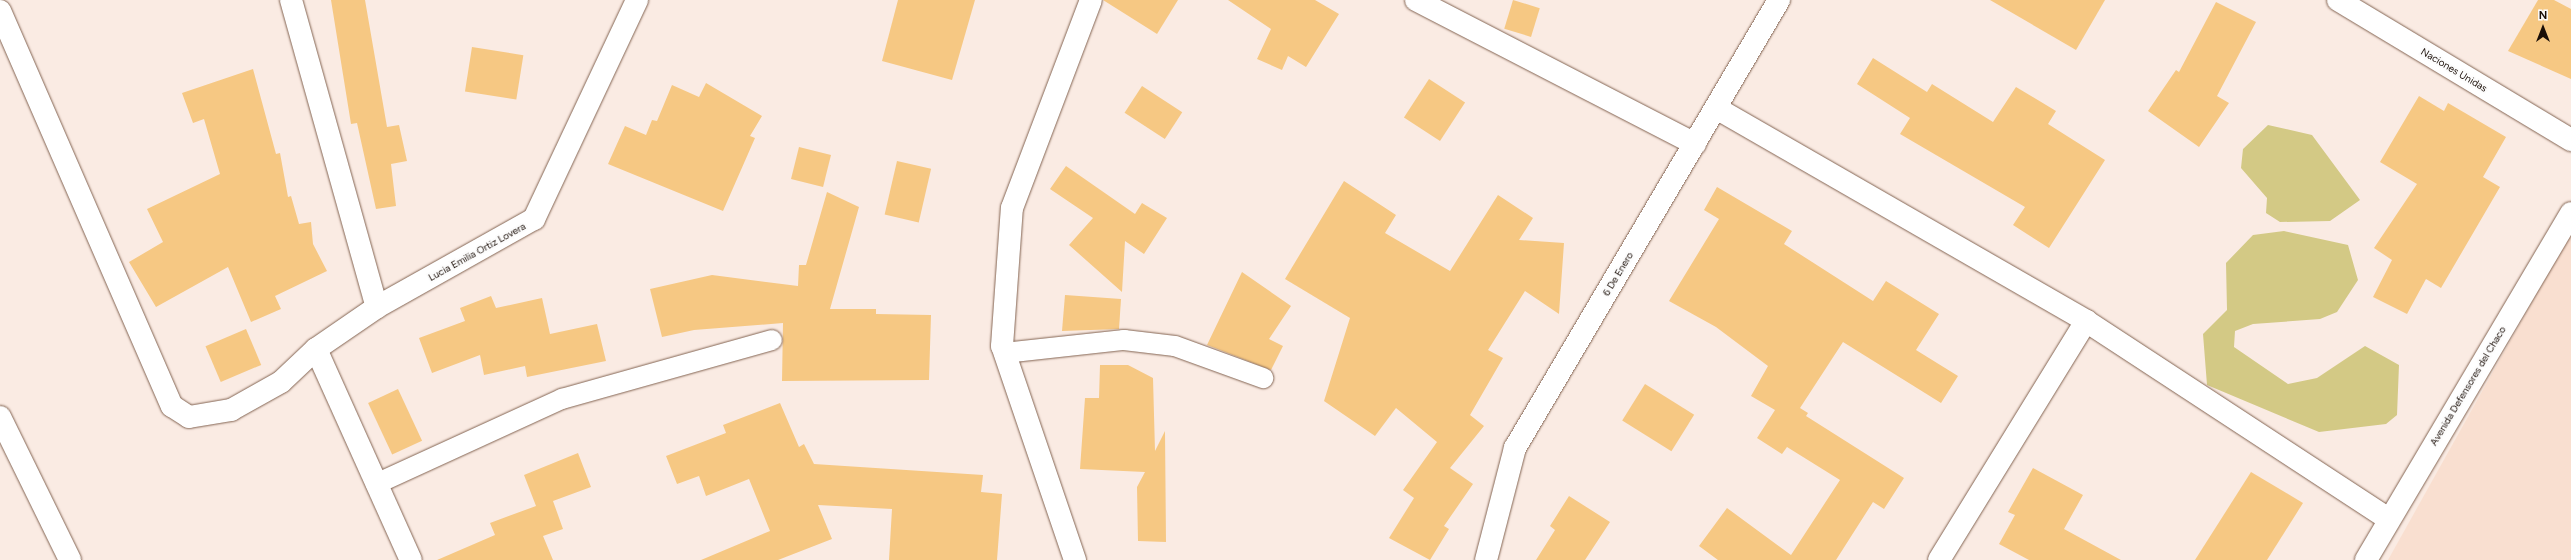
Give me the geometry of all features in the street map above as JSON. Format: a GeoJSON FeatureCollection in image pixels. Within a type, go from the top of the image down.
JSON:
{"type":"FeatureCollection","features":[{"type":"Feature","properties":{"kind":"street"},"geometry":{"type":"LineString","coordinates":[[291,0],[377,308]]}},
{"type":"Feature","properties":{"kind":"street","name":"Lucia Emilia Ortiz Lovera"},"geometry":{"type":"LineString","coordinates":[[0,11],[172,406],[189,417],[231,410],[281,382],[316,349],[377,308],[534,219],[637,0]]}},
{"type":"Feature","properties":{"kind":"street"},"geometry":{"type":"LineString","coordinates":[[1075,560],[1004,353],[1012,208],[1091,0]]}},
{"type":"Feature","properties":{"kind":"street"},"geometry":{"type":"LineString","coordinates":[[1416,0],[1695,144]]}},
{"type":"Feature","properties":{"kind":"street","name":"6 De Enero"},"geometry":{"type":"LineString","coordinates":[[1486,560],[1515,448],[1779,0]]}},
{"type":"Feature","properties":{"kind":"street","name":"Naciones Unidas"},"geometry":{"type":"LineString","coordinates":[[2338,0],[2571,140]]}},
{"type":"Feature","properties":{"kind":"street"},"geometry":{"type":"LineString","coordinates":[[1716,108],[2086,321],[2389,519]]}},
{"type":"Feature","properties":{"kind":"street","name":"Avenida Defensores del Chaco"},"geometry":{"type":"LineString","coordinates":[[2366,560],[2571,213]]}},
{"type":"Feature","properties":{"kind":"street"},"geometry":{"type":"LineString","coordinates":[[1939,560],[2086,321]]}},
{"type":"Feature","properties":{"kind":"street"},"geometry":{"type":"LineString","coordinates":[[316,349],[411,560]]}},
{"type":"Feature","properties":{"kind":"street"},"geometry":{"type":"LineString","coordinates":[[0,417],[70,560]]}},
{"type":"Feature","properties":{"kind":"lane"},"geometry":{"type":"LineString","coordinates":[[376,484],[562,399],[772,340]]}},
{"type":"Feature","properties":{"kind":"lane"},"geometry":{"type":"LineString","coordinates":[[1004,353],[1124,340],[1174,346],[1263,378]]}},
{"type":"Feature","properties":{"kind":"shaded area"},"geometry":{"type":"Polygon","coordinates":[[[2268,125],[2312,135],[2360,200],[2330,221],[2280,222],[2266,213],[2267,198],[2241,168],[2243,149],[2268,125]]]}},
{"type":"Feature","properties":{"kind":"shaded area"},"geometry":{"type":"Polygon","coordinates":[[[2284,231],[2348,245],[2358,280],[2337,312],[2320,319],[2253,324],[2235,331],[2234,347],[2288,384],[2317,378],[2365,346],[2399,365],[2397,415],[2386,424],[2319,432],[2207,385],[2203,334],[2227,310],[2226,263],[2253,235],[2284,231]]]}},
{"type":"Feature","properties":{"kind":"shaded area"},"geometry":{"type":"Polygon","coordinates":[[[2571,232],[2571,560],[2388,560],[2571,232]]]}},
{"type":"Feature","properties":{"kind":"building"},"geometry":{"type":"Polygon","coordinates":[[[331,0],[365,0],[387,127],[399,125],[407,161],[391,164],[396,206],[376,209],[357,123],[351,124],[331,0]]]}},
{"type":"Feature","properties":{"kind":"building"},"geometry":{"type":"Polygon","coordinates":[[[898,0],[975,0],[952,80],[882,61],[898,0]]]}},
{"type":"Feature","properties":{"kind":"building"},"geometry":{"type":"Polygon","coordinates":[[[1103,0],[1178,0],[1157,34],[1103,0]]]}},
{"type":"Feature","properties":{"kind":"building"},"geometry":{"type":"Polygon","coordinates":[[[1228,0],[1315,0],[1339,14],[1306,67],[1288,56],[1282,70],[1257,59],[1271,29],[1228,0]]]}},
{"type":"Feature","properties":{"kind":"building"},"geometry":{"type":"Polygon","coordinates":[[[1513,0],[1540,8],[1531,37],[1504,29],[1513,0]]]}},
{"type":"Feature","properties":{"kind":"building"},"geometry":{"type":"Polygon","coordinates":[[[1990,0],[2105,0],[2076,50],[1990,0]]]}},
{"type":"Feature","properties":{"kind":"building"},"geometry":{"type":"Polygon","coordinates":[[[2538,0],[2554,0],[2571,9],[2571,79],[2508,51],[2538,0]]]}},
{"type":"Feature","properties":{"kind":"building"},"geometry":{"type":"Polygon","coordinates":[[[2216,2],[2256,22],[2217,96],[2229,103],[2199,147],[2148,111],[2176,70],[2179,72],[2216,2]]]}},
{"type":"Feature","properties":{"kind":"building"},"geometry":{"type":"Polygon","coordinates":[[[472,47],[523,55],[516,100],[465,91],[472,47]]]}},
{"type":"Feature","properties":{"kind":"building"},"geometry":{"type":"Polygon","coordinates":[[[1873,58],[1927,92],[1932,84],[1993,122],[2016,87],[2056,111],[2048,124],[2105,160],[2049,248],[2013,225],[2025,207],[1900,134],[1910,118],[1857,84],[1873,58]]]}},
{"type":"Feature","properties":{"kind":"building"},"geometry":{"type":"Polygon","coordinates":[[[253,69],[276,154],[280,153],[288,197],[291,196],[299,224],[311,222],[313,244],[327,271],[275,296],[281,309],[251,322],[228,267],[156,307],[129,262],[163,242],[147,209],[220,174],[204,119],[193,123],[182,93],[253,69]]]}},
{"type":"Feature","properties":{"kind":"building"},"geometry":{"type":"Polygon","coordinates":[[[1429,79],[1465,102],[1440,141],[1404,118],[1429,79]]]}},
{"type":"Feature","properties":{"kind":"building"},"geometry":{"type":"Polygon","coordinates":[[[706,83],[762,116],[750,136],[755,138],[723,211],[608,164],[625,126],[646,135],[652,120],[657,121],[672,85],[699,97],[706,83]]]}},
{"type":"Feature","properties":{"kind":"building"},"geometry":{"type":"Polygon","coordinates":[[[1142,86],[1182,112],[1165,139],[1125,113],[1142,86]]]}},
{"type":"Feature","properties":{"kind":"building"},"geometry":{"type":"Polygon","coordinates":[[[2419,96],[2444,111],[2448,103],[2506,137],[2483,177],[2500,187],[2441,288],[2426,279],[2407,314],[2373,297],[2392,260],[2374,248],[2417,184],[2380,162],[2419,96]]]}},
{"type":"Feature","properties":{"kind":"building"},"geometry":{"type":"Polygon","coordinates":[[[799,147],[831,155],[823,187],[791,179],[799,147]]]}},
{"type":"Feature","properties":{"kind":"building"},"geometry":{"type":"Polygon","coordinates":[[[897,161],[931,169],[919,222],[885,215],[897,161]]]}},
{"type":"Feature","properties":{"kind":"building"},"geometry":{"type":"Polygon","coordinates":[[[1066,166],[1135,214],[1142,203],[1167,218],[1144,254],[1125,241],[1122,292],[1069,245],[1093,218],[1050,189],[1066,166]]]}},
{"type":"Feature","properties":{"kind":"building"},"geometry":{"type":"Polygon","coordinates":[[[1344,181],[1396,215],[1385,233],[1450,271],[1498,195],[1533,218],[1519,240],[1564,243],[1559,314],[1525,291],[1488,350],[1503,358],[1470,415],[1484,426],[1450,468],[1473,484],[1444,526],[1449,529],[1430,560],[1389,538],[1414,498],[1403,490],[1437,442],[1396,408],[1375,436],[1324,401],[1350,318],[1285,279],[1344,181]]]}},
{"type":"Feature","properties":{"kind":"building"},"geometry":{"type":"Polygon","coordinates":[[[1717,187],[1792,231],[1784,244],[1873,301],[1886,281],[1939,314],[1916,350],[1958,376],[1941,403],[1843,342],[1800,408],[1808,413],[1806,416],[1904,478],[1884,509],[1873,502],[1836,560],[1718,560],[1699,546],[1727,508],[1791,555],[1840,480],[1787,447],[1782,454],[1757,438],[1775,410],[1751,396],[1768,366],[1716,327],[1669,301],[1719,219],[1704,210],[1717,187]]]}},
{"type":"Feature","properties":{"kind":"building"},"geometry":{"type":"Polygon","coordinates":[[[827,192],[859,207],[830,309],[876,309],[876,314],[931,315],[929,380],[782,381],[783,323],[694,330],[662,337],[650,289],[712,275],[798,286],[799,265],[806,265],[827,192]]]}},
{"type":"Feature","properties":{"kind":"building"},"geometry":{"type":"Polygon","coordinates":[[[1242,272],[1291,306],[1269,339],[1283,346],[1271,370],[1207,345],[1242,272]]]}},
{"type":"Feature","properties":{"kind":"building"},"geometry":{"type":"Polygon","coordinates":[[[1065,295],[1121,299],[1119,329],[1062,331],[1065,295]]]}},
{"type":"Feature","properties":{"kind":"building"},"geometry":{"type":"Polygon","coordinates":[[[491,296],[496,308],[542,298],[550,334],[597,324],[606,361],[527,377],[525,366],[484,375],[480,355],[432,373],[419,338],[465,321],[460,308],[491,296]]]}},
{"type":"Feature","properties":{"kind":"building"},"geometry":{"type":"Polygon","coordinates":[[[246,329],[261,365],[221,382],[205,346],[246,329]]]}},
{"type":"Feature","properties":{"kind":"building"},"geometry":{"type":"Polygon","coordinates":[[[1100,365],[1128,365],[1153,378],[1155,451],[1165,431],[1166,542],[1138,541],[1137,487],[1145,472],[1080,469],[1085,398],[1099,398],[1100,365]]]}},
{"type":"Feature","properties":{"kind":"building"},"geometry":{"type":"Polygon","coordinates":[[[1645,384],[1694,415],[1671,451],[1622,420],[1645,384]]]}},
{"type":"Feature","properties":{"kind":"building"},"geometry":{"type":"Polygon","coordinates":[[[398,389],[422,441],[392,455],[368,403],[398,389]]]}},
{"type":"Feature","properties":{"kind":"building"},"geometry":{"type":"Polygon","coordinates":[[[780,403],[799,447],[804,444],[814,464],[983,475],[981,492],[1002,494],[997,560],[889,560],[892,509],[818,505],[832,539],[778,560],[701,560],[770,531],[749,479],[706,496],[699,476],[677,484],[666,456],[726,433],[723,425],[780,403]]]}},
{"type":"Feature","properties":{"kind":"building"},"geometry":{"type":"Polygon","coordinates":[[[578,453],[591,487],[553,501],[563,529],[543,536],[553,560],[437,560],[495,535],[490,523],[536,506],[524,475],[578,453]]]}},
{"type":"Feature","properties":{"kind":"building"},"geometry":{"type":"Polygon","coordinates":[[[2033,468],[2083,495],[2064,529],[2121,560],[2029,560],[1999,544],[2015,515],[2008,512],[2033,468]]]}},
{"type":"Feature","properties":{"kind":"building"},"geometry":{"type":"Polygon","coordinates":[[[2251,472],[2303,503],[2267,560],[2195,560],[2251,472]]]}},
{"type":"Feature","properties":{"kind":"building"},"geometry":{"type":"Polygon","coordinates":[[[1569,496],[1610,522],[1585,560],[1536,560],[1555,530],[1550,526],[1569,496]]]}}]}
